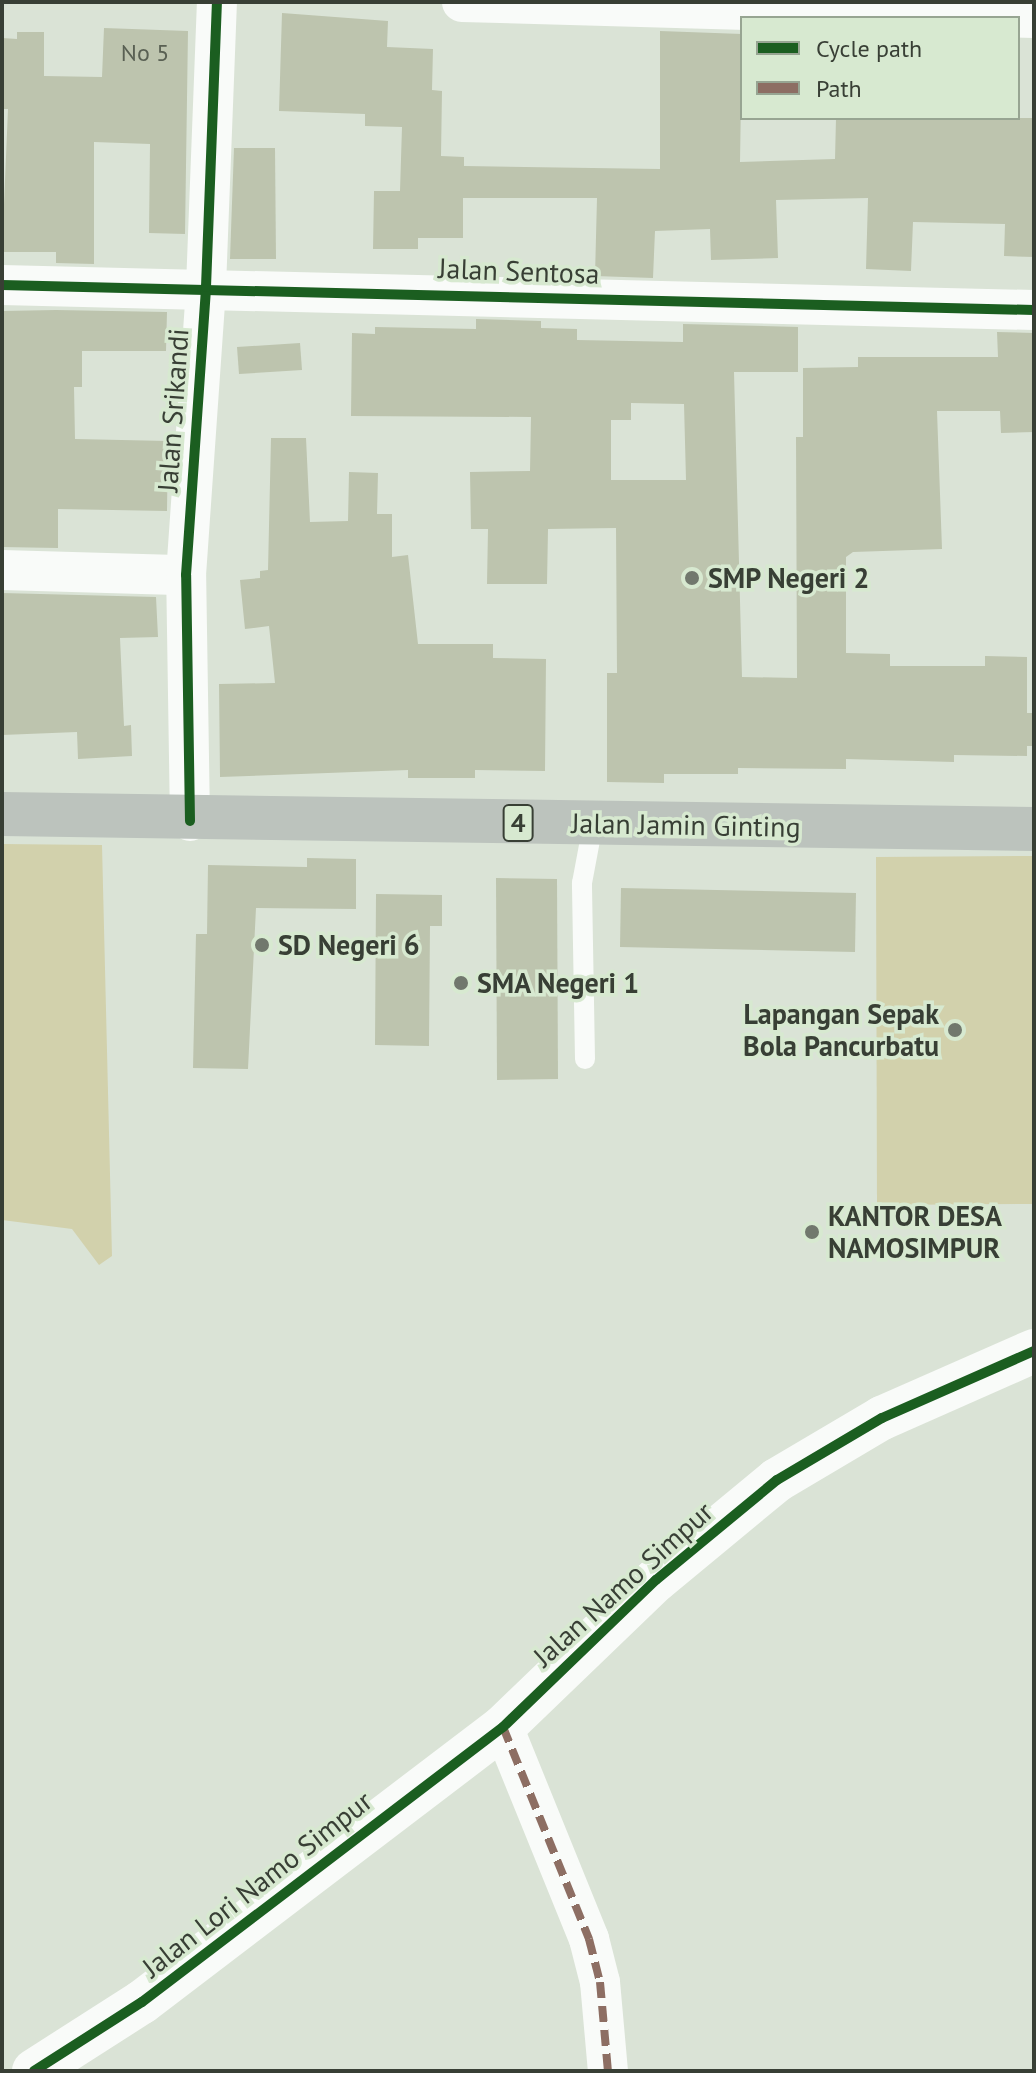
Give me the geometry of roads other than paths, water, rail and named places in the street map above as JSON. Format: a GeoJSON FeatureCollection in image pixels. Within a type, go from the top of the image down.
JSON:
{"type":"FeatureCollection","features":[{"type":"Feature","properties":{"kind":"highway","name":"Jalan Jamin Ginting"},"geometry":{"type":"LineString","coordinates":[[2,814],[190,821],[1034,829]]}},
{"type":"Feature","properties":{"kind":"street","name":"Jalan Srikandi"},"geometry":{"type":"LineString","coordinates":[[190,821],[186,575],[206,287],[217,2]]}},
{"type":"Feature","properties":{"kind":"street"},"geometry":{"type":"LineString","coordinates":[[462,2],[962,16]]}},
{"type":"Feature","properties":{"kind":"street","name":"Jalan Sentosa"},"geometry":{"type":"LineString","coordinates":[[2,285],[206,287],[1034,310]]}},
{"type":"Feature","properties":{"kind":"street"},"geometry":{"type":"LineString","coordinates":[[2,570],[186,575]]}},
{"type":"Feature","properties":{"kind":"street","name":"Jalan Namo Simpur"},"geometry":{"type":"LineString","coordinates":[[503,1727],[656,1580],[777,1480],[882,1418],[1034,1351]]}},
{"type":"Feature","properties":{"kind":"street"},"geometry":{"type":"LineString","coordinates":[[503,1727],[589,1939],[600,1982],[608,2071]]}},
{"type":"Feature","properties":{"kind":"street","name":"Jalan Lori Namo Simpur"},"geometry":{"type":"LineString","coordinates":[[34,2071],[142,2002],[503,1727]]}},
{"type":"Feature","properties":{"kind":"lane"},"geometry":{"type":"LineString","coordinates":[[585,1059],[582,883],[593,824]]}},
{"type":"Feature","properties":{"kind":"place","name":"SMP Negeri 2"},"geometry":{"type":"Point","coordinates":[692,578]}},
{"type":"Feature","properties":{"kind":"place","name":"SD Negeri 6"},"geometry":{"type":"Point","coordinates":[262,945]}},
{"type":"Feature","properties":{"kind":"place","name":"SMA Negeri 1"},"geometry":{"type":"Point","coordinates":[461,983]}},
{"type":"Feature","properties":{"kind":"place","name":"Lapangan Sepak Bola Pancurbatu"},"geometry":{"type":"Point","coordinates":[955,1030]}},
{"type":"Feature","properties":{"kind":"place","name":"KANTOR DESA NAMOSIMPUR"},"geometry":{"type":"Point","coordinates":[812,1232]}}]}
